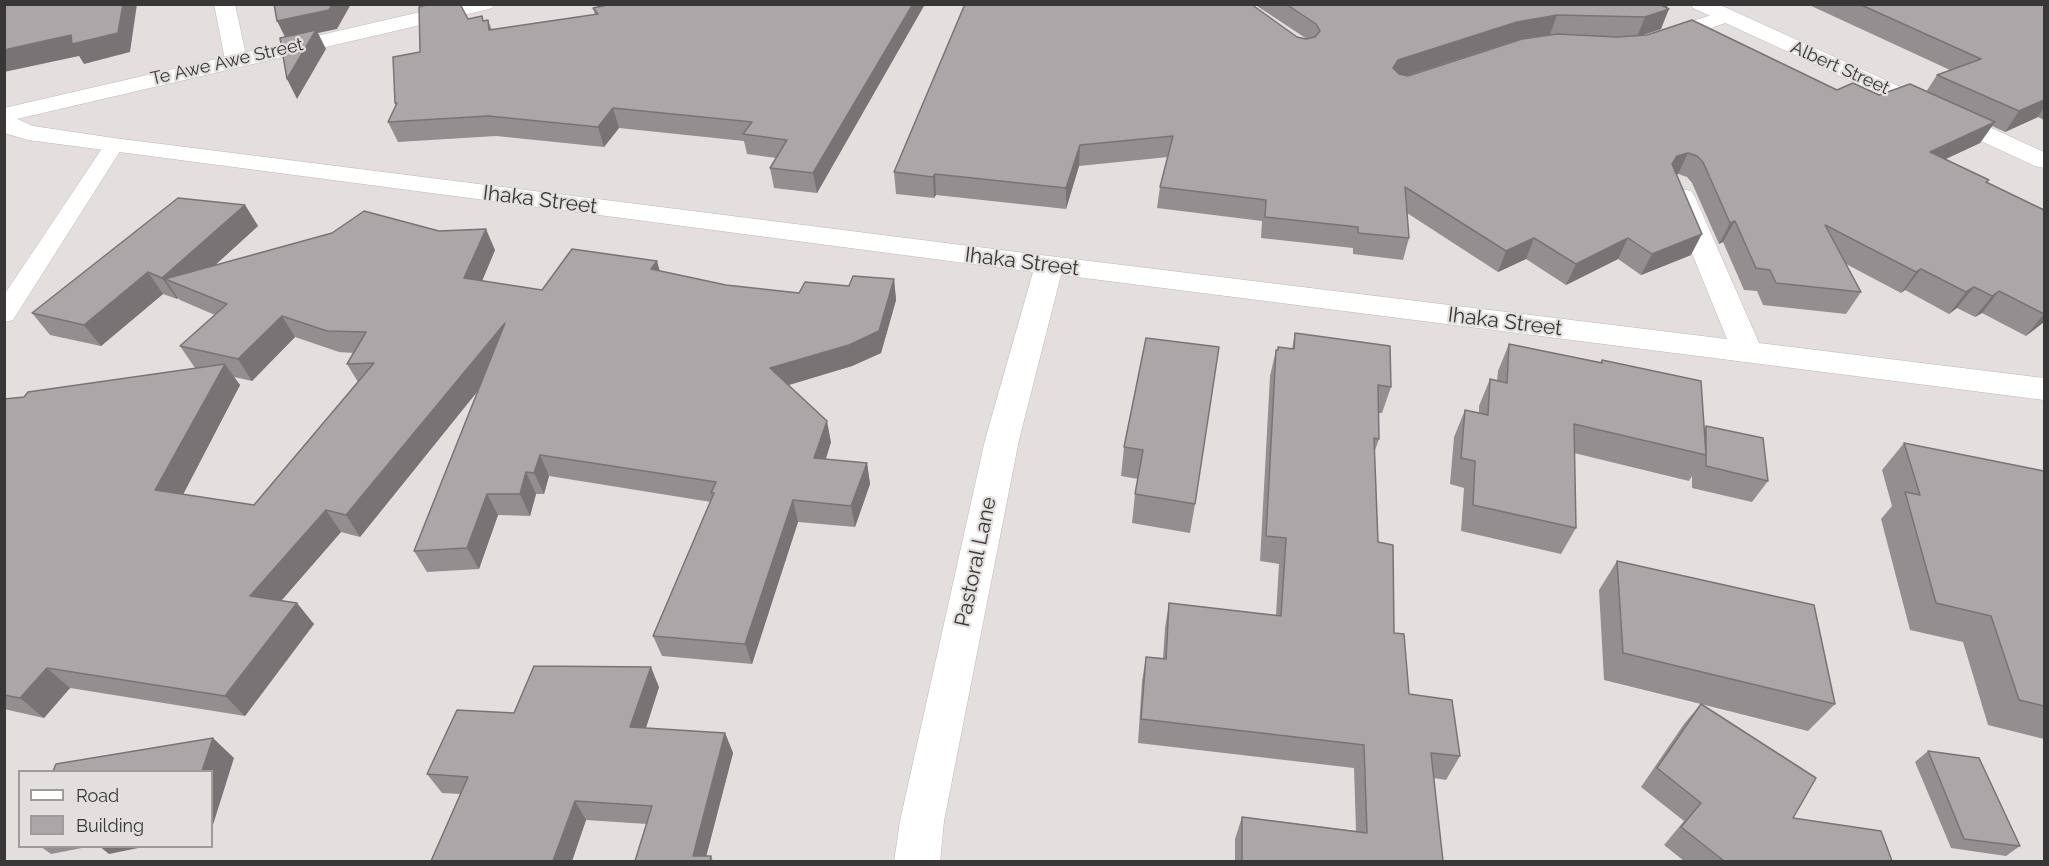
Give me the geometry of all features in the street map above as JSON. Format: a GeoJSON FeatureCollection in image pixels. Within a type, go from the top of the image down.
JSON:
{"type":"FeatureCollection","features":[{"type":"Feature","properties":{"kind":"street"},"geometry":{"type":"LineString","coordinates":[[224,4],[236,60]]}},
{"type":"Feature","properties":{"kind":"street","name":"Te Awe Awe Street"},"geometry":{"type":"LineString","coordinates":[[4,115],[485,4]]}},
{"type":"Feature","properties":{"kind":"street","name":"Albert Street"},"geometry":{"type":"LineString","coordinates":[[1700,4],[2044,160]]}},
{"type":"Feature","properties":{"kind":"street"},"geometry":{"type":"LineString","coordinates":[[1639,45],[1727,16]]}},
{"type":"Feature","properties":{"kind":"street","name":"Ihaka Street"},"geometry":{"type":"LineString","coordinates":[[4,120],[12,127],[28,134],[114,146],[2044,389]]}},
{"type":"Feature","properties":{"kind":"street"},"geometry":{"type":"LineString","coordinates":[[1677,184],[1748,353]]}},
{"type":"Feature","properties":{"kind":"street","name":"Pastoral Lane"},"geometry":{"type":"LineString","coordinates":[[917,861],[922,821],[1002,440],[1049,265]]}},
{"type":"Feature","properties":{"kind":"lane"},"geometry":{"type":"LineString","coordinates":[[4,314],[114,146]]}},
{"type":"Feature","properties":{"kind":"building"},"geometry":{"type":"Polygon","coordinates":[[[4,4],[123,4],[118,33],[72,44],[71,35],[4,50],[4,4]]]}},
{"type":"Feature","properties":{"kind":"building"},"geometry":{"type":"Polygon","coordinates":[[[274,4],[332,4],[329,10],[277,21],[274,4]]]}},
{"type":"Feature","properties":{"kind":"building"},"geometry":{"type":"Polygon","coordinates":[[[430,4],[460,4],[468,19],[482,16],[483,21],[488,20],[489,30],[598,14],[593,8],[612,4],[913,4],[813,173],[770,168],[787,140],[743,134],[752,122],[613,108],[598,127],[488,116],[388,122],[397,103],[395,103],[393,57],[420,52],[419,7],[430,4]]]}},
{"type":"Feature","properties":{"kind":"building"},"geometry":{"type":"Polygon","coordinates":[[[965,4],[1251,4],[1297,37],[1306,39],[1315,37],[1320,31],[1316,24],[1286,4],[1659,4],[1669,9],[1645,17],[1557,15],[1517,22],[1398,60],[1393,68],[1399,74],[1408,76],[1522,39],[1557,34],[1617,37],[1647,35],[1692,20],[1837,90],[1853,83],[1879,95],[1910,84],[1995,122],[1930,152],[2044,210],[2044,314],[1999,291],[1992,296],[1974,287],[1966,292],[1921,269],[1916,272],[1825,225],[1861,292],[1776,283],[1770,270],[1756,268],[1735,221],[1730,223],[1703,162],[1697,156],[1688,153],[1677,156],[1672,164],[1702,234],[1652,254],[1628,238],[1576,264],[1534,238],[1506,251],[1405,187],[1409,238],[1358,233],[1358,227],[1265,217],[1266,200],[1160,187],[1173,136],[1080,145],[1066,188],[935,174],[933,177],[894,172],[965,4]]]}},
{"type":"Feature","properties":{"kind":"building"},"geometry":{"type":"Polygon","coordinates":[[[1859,4],[2044,4],[2044,100],[2019,111],[1937,75],[1981,59],[1859,4]]]}},
{"type":"Feature","properties":{"kind":"building"},"geometry":{"type":"Polygon","coordinates":[[[316,30],[287,79],[280,38],[316,30]]]}},
{"type":"Feature","properties":{"kind":"building"},"geometry":{"type":"Polygon","coordinates":[[[178,198],[245,205],[162,278],[148,272],[84,325],[32,313],[178,198]]]}},
{"type":"Feature","properties":{"kind":"building"},"geometry":{"type":"Polygon","coordinates":[[[364,211],[439,231],[486,229],[464,278],[542,290],[572,249],[657,261],[651,269],[726,285],[799,293],[805,282],[849,286],[853,276],[894,279],[879,331],[849,345],[770,368],[827,421],[814,458],[867,463],[851,506],[793,500],[745,644],[653,636],[714,493],[711,493],[716,482],[540,455],[534,473],[526,472],[520,494],[487,494],[467,548],[414,551],[505,323],[346,515],[326,510],[250,596],[297,603],[225,696],[47,668],[20,698],[4,695],[4,399],[24,397],[28,392],[225,364],[155,490],[254,505],[374,363],[347,364],[366,332],[327,331],[282,316],[238,359],[180,346],[227,304],[165,279],[332,233],[364,211]]]}},
{"type":"Feature","properties":{"kind":"building"},"geometry":{"type":"Polygon","coordinates":[[[1295,333],[1390,346],[1391,387],[1378,385],[1379,439],[1374,438],[1378,542],[1393,545],[1394,633],[1404,634],[1409,694],[1452,700],[1460,756],[1431,753],[1443,861],[1242,861],[1242,817],[1367,833],[1364,745],[1141,719],[1146,657],[1166,659],[1169,603],[1281,616],[1286,538],[1266,536],[1276,350],[1278,347],[1294,349],[1295,333]]]}},
{"type":"Feature","properties":{"kind":"building"},"geometry":{"type":"Polygon","coordinates":[[[1146,338],[1219,347],[1195,504],[1135,494],[1143,450],[1124,447],[1146,338]]]}},
{"type":"Feature","properties":{"kind":"building"},"geometry":{"type":"Polygon","coordinates":[[[1509,344],[1602,363],[1602,360],[1701,381],[1706,455],[1574,424],[1576,528],[1473,505],[1475,461],[1461,458],[1465,410],[1488,415],[1490,379],[1507,383],[1509,344]]]}},
{"type":"Feature","properties":{"kind":"building"},"geometry":{"type":"Polygon","coordinates":[[[1706,426],[1763,438],[1768,481],[1706,466],[1706,426]]]}},
{"type":"Feature","properties":{"kind":"building"},"geometry":{"type":"Polygon","coordinates":[[[1904,443],[2044,471],[2044,706],[2019,700],[1991,616],[1936,603],[1905,492],[1920,495],[1904,443]]]}},
{"type":"Feature","properties":{"kind":"building"},"geometry":{"type":"Polygon","coordinates":[[[1617,561],[1814,605],[1835,704],[1623,653],[1617,561]]]}},
{"type":"Feature","properties":{"kind":"building"},"geometry":{"type":"Polygon","coordinates":[[[534,666],[651,667],[630,727],[725,733],[693,856],[711,856],[710,861],[635,861],[652,806],[575,801],[553,861],[431,861],[468,777],[427,774],[457,710],[514,713],[534,666]]]}},
{"type":"Feature","properties":{"kind":"building"},"geometry":{"type":"Polygon","coordinates":[[[1701,704],[1816,778],[1793,818],[1881,831],[1892,861],[1724,861],[1681,827],[1701,803],[1657,768],[1701,704]]]}},
{"type":"Feature","properties":{"kind":"building"},"geometry":{"type":"Polygon","coordinates":[[[213,738],[202,770],[53,770],[56,764],[213,738]]]}},
{"type":"Feature","properties":{"kind":"building"},"geometry":{"type":"Polygon","coordinates":[[[1928,751],[1979,758],[2020,846],[1964,839],[1928,751]]]}}]}
